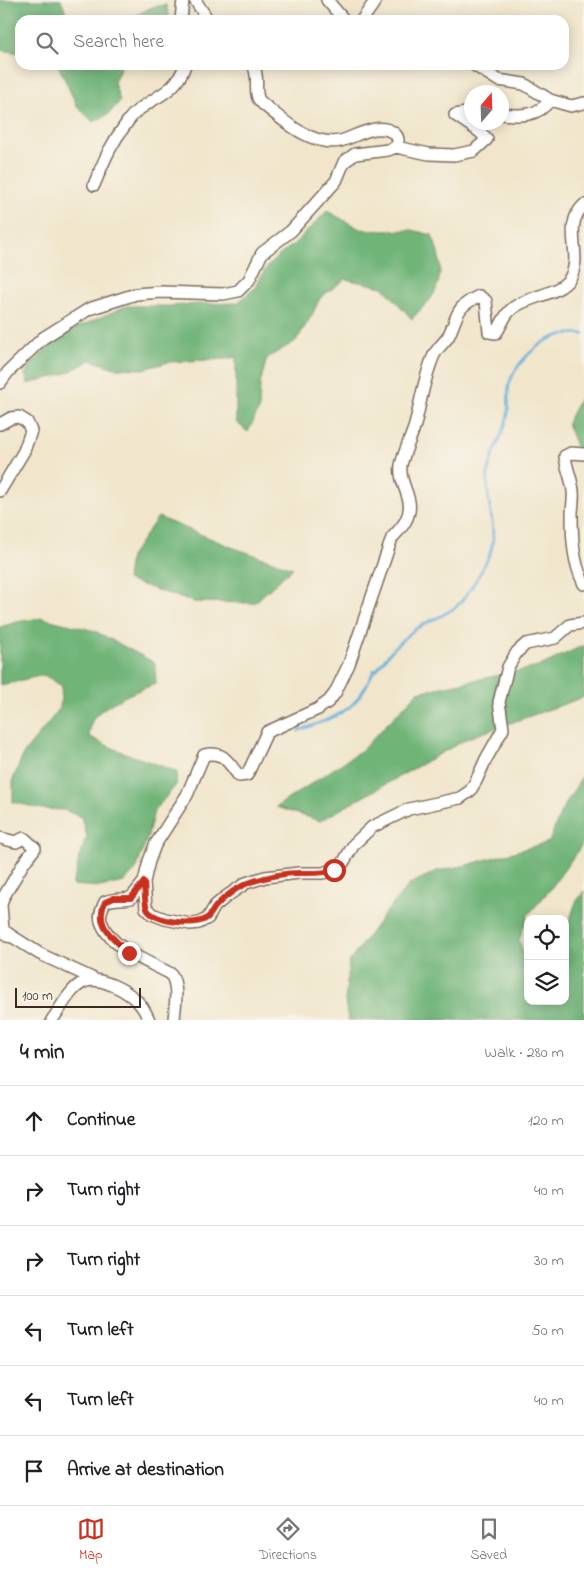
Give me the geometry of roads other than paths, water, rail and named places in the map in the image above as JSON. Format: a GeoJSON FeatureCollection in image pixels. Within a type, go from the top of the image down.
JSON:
{"type":"FeatureCollection","features":[{"type":"Feature","properties":{"kind":"street"},"geometry":{"type":"LineString","coordinates":[[181,15],[183,0]]}},
{"type":"Feature","properties":{"kind":"street"},"geometry":{"type":"LineString","coordinates":[[195,0],[205,15]]}},
{"type":"Feature","properties":{"kind":"street"},"geometry":{"type":"LineString","coordinates":[[327,0],[340,15]]}},
{"type":"Feature","properties":{"kind":"street"},"geometry":{"type":"LineString","coordinates":[[366,15],[376,0]]}},
{"type":"Feature","properties":{"kind":"street"},"geometry":{"type":"LineString","coordinates":[[94,185],[114,139],[136,112],[156,100],[175,84],[182,76],[184,70]]}},
{"type":"Feature","properties":{"kind":"street"},"geometry":{"type":"LineString","coordinates":[[255,70],[258,80],[258,97],[261,103],[285,123],[310,136],[330,142],[337,142],[370,130],[388,130],[397,137],[396,147]]}},
{"type":"Feature","properties":{"kind":"street"},"geometry":{"type":"LineString","coordinates":[[482,70],[498,80],[524,84],[550,100],[571,106],[584,103]]}},
{"type":"Feature","properties":{"kind":"street"},"geometry":{"type":"LineString","coordinates":[[509,114],[530,114],[539,111],[550,100]]}},
{"type":"Feature","properties":{"kind":"street"},"geometry":{"type":"LineString","coordinates":[[464,113],[455,115],[464,121]]}},
{"type":"Feature","properties":{"kind":"street"},"geometry":{"type":"LineString","coordinates":[[0,383],[8,372],[43,338],[89,309],[136,294],[161,292],[223,294],[238,291],[249,280],[262,253],[291,231],[336,181],[344,162],[355,154],[388,150],[396,147],[454,155],[474,151],[487,139],[477,130]]}},
{"type":"Feature","properties":{"kind":"street"},"geometry":{"type":"LineString","coordinates":[[584,205],[576,214],[573,226],[576,259],[574,271],[569,280],[546,294],[513,308],[506,315],[496,334],[489,332],[486,302],[479,296],[462,308],[454,319],[448,337],[435,353],[422,390],[414,426],[401,465],[402,481],[410,507],[406,521],[392,538],[349,664],[335,693],[329,701],[318,709],[267,732],[247,775],[239,776],[221,756],[212,753],[204,755],[187,795],[155,845],[144,882],[146,908],[152,914],[165,919],[190,924],[199,923],[208,918],[215,906],[246,883],[265,877],[299,873],[323,873],[334,870],[343,863],[354,844],[372,827],[409,809],[460,798],[470,791],[501,735],[503,729],[499,702],[508,667],[517,652],[526,644],[555,638],[570,625],[584,622]]}},
{"type":"Feature","properties":{"kind":"street"},"geometry":{"type":"LineString","coordinates":[[0,424],[11,418],[19,417],[27,422],[30,431],[24,451],[0,491]]}},
{"type":"Feature","properties":{"kind":"street"},"geometry":{"type":"LineString","coordinates":[[584,454],[571,453],[565,456],[573,491],[574,557],[584,584]]}},
{"type":"Feature","properties":{"kind":"street"},"geometry":{"type":"LineString","coordinates":[[0,838],[16,842],[24,838],[35,848],[23,864],[1,905],[3,930],[48,959],[94,980],[108,983],[125,991],[144,1008],[149,1020]]}},
{"type":"Feature","properties":{"kind":"street"},"geometry":{"type":"LineString","coordinates":[[144,882],[131,898],[114,898],[105,902],[101,911],[101,920],[113,939],[129,953],[171,974],[175,981],[174,1020]]}},
{"type":"Feature","properties":{"kind":"street"},"geometry":{"type":"LineString","coordinates":[[0,934],[13,938]]}},
{"type":"Feature","properties":{"kind":"street"},"geometry":{"type":"LineString","coordinates":[[52,1020],[74,990],[84,982],[94,980]]}},
{"type":"Feature","properties":{"kind":"waterway"},"geometry":{"type":"LineString","coordinates":[[298,731],[344,711],[360,696],[374,670],[376,671],[388,654],[403,639],[419,627],[452,610],[466,596],[492,549],[493,528],[488,494],[488,473],[507,419],[508,389],[512,377],[521,362],[543,343],[564,334],[584,334]]}}]}
